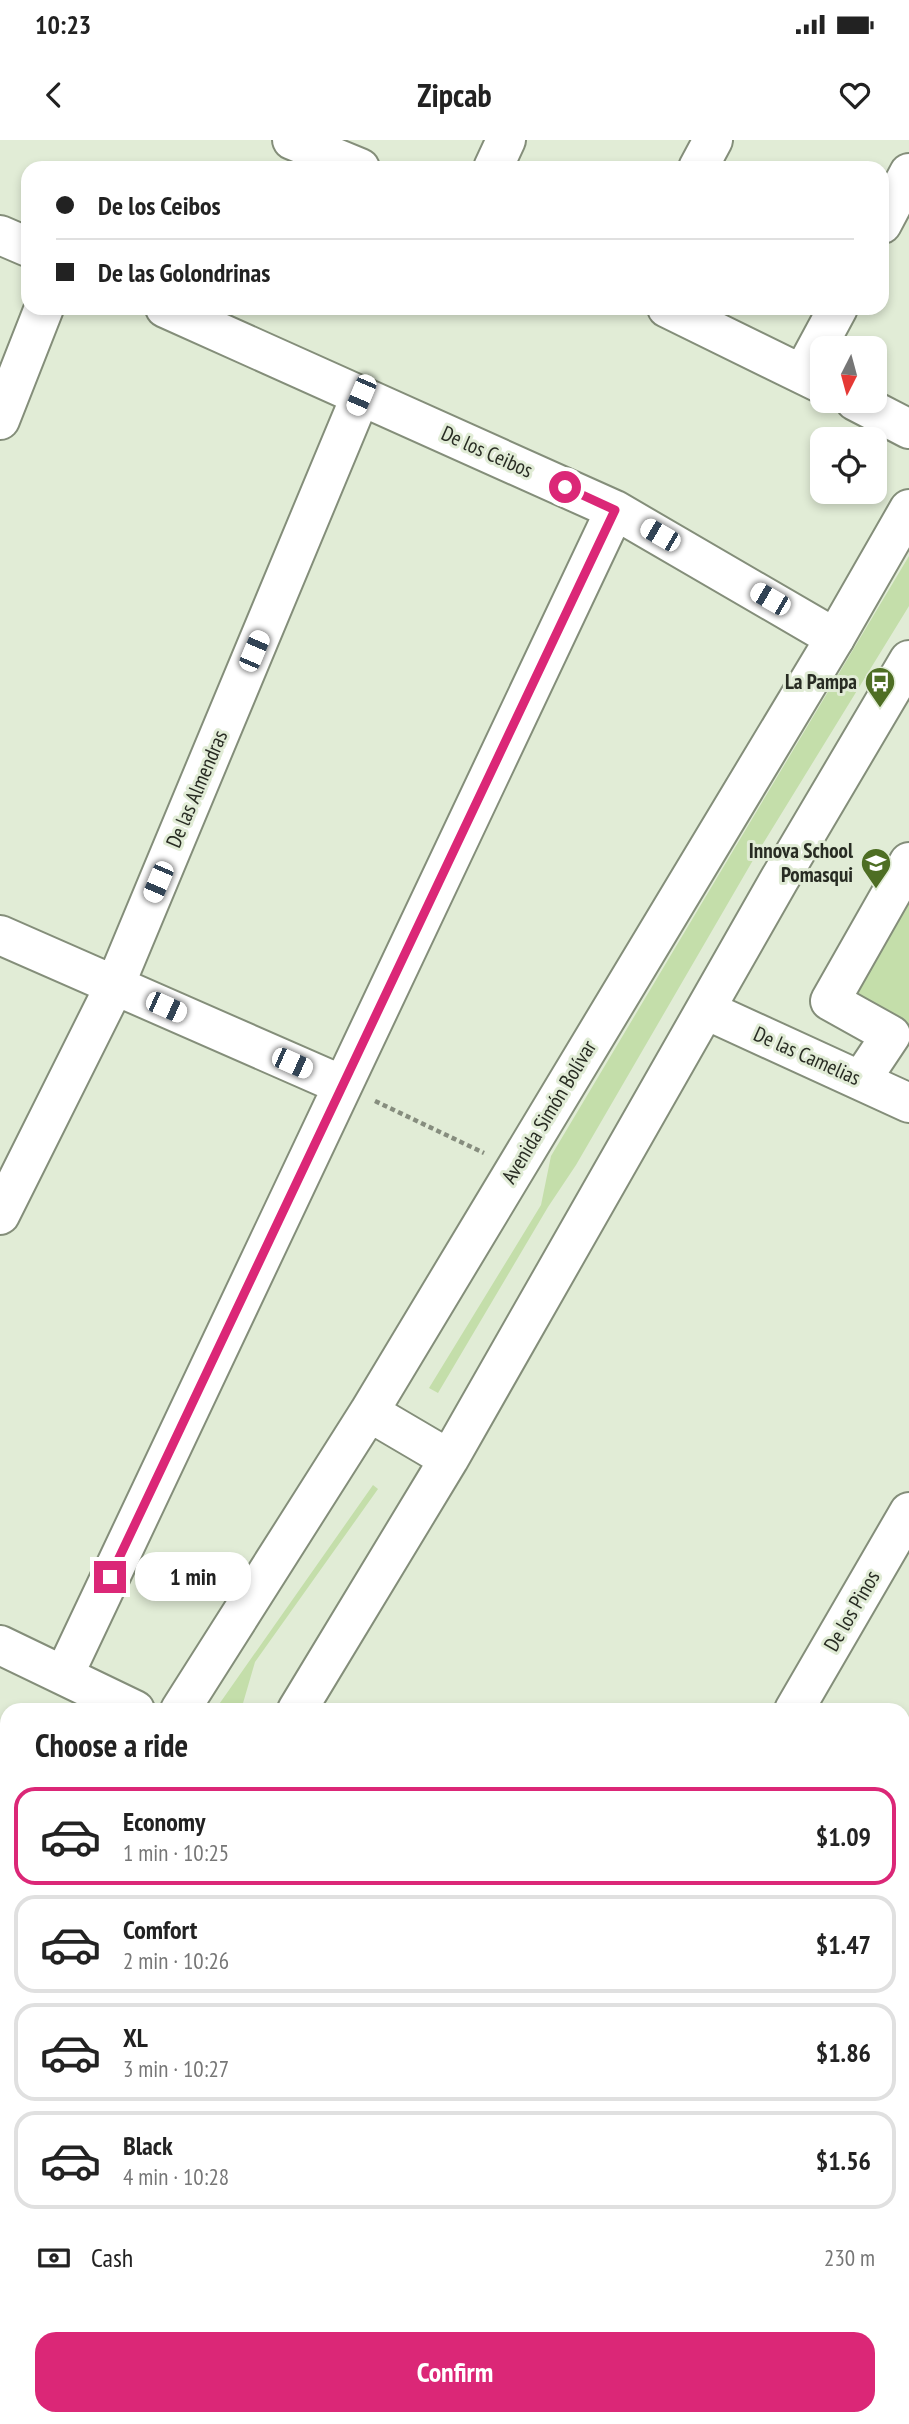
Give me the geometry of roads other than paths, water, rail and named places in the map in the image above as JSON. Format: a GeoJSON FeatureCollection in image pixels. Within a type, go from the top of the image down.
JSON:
{"type":"FeatureCollection","features":[{"type":"Feature","properties":{"kind":"main road"},"geometry":{"type":"LineString","coordinates":[[292,140],[343,161]]}},
{"type":"Feature","properties":{"kind":"main road"},"geometry":{"type":"LineString","coordinates":[[496,161],[506,140]]}},
{"type":"Feature","properties":{"kind":"main road"},"geometry":{"type":"LineString","coordinates":[[702,161],[713,140]]}},
{"type":"Feature","properties":{"kind":"main road"},"geometry":{"type":"LineString","coordinates":[[889,211],[909,173]]}},
{"type":"Feature","properties":{"kind":"main road"},"geometry":{"type":"LineString","coordinates":[[0,235],[21,244]]}},
{"type":"Feature","properties":{"kind":"main road"},"geometry":{"type":"LineString","coordinates":[[0,420],[41,315]]}},
{"type":"Feature","properties":{"kind":"main road","name":"De los Ceibos"},"geometry":{"type":"LineString","coordinates":[[181,315],[615,510],[835,638]]}},
{"type":"Feature","properties":{"kind":"main road"},"geometry":{"type":"LineString","coordinates":[[682,315],[810,377]]}},
{"type":"Feature","properties":{"kind":"main road"},"geometry":{"type":"LineString","coordinates":[[828,336],[836,315]]}},
{"type":"Feature","properties":{"kind":"main road","name":"De las Almendras"},"geometry":{"type":"LineString","coordinates":[[0,1215],[115,985],[361,395]]}},
{"type":"Feature","properties":{"kind":"main road"},"geometry":{"type":"LineString","coordinates":[[878,413],[909,429]]}},
{"type":"Feature","properties":{"kind":"main road","name":"Avenida Simón Bolívar"},"geometry":{"type":"LineString","coordinates":[[184,1703],[369,1412],[835,638],[909,509]]}},
{"type":"Feature","properties":{"kind":"main road"},"geometry":{"type":"LineString","coordinates":[[64,1675],[615,510]]}},
{"type":"Feature","properties":{"kind":"main road"},"geometry":{"type":"LineString","coordinates":[[301,1703],[449,1459],[909,660]]}},
{"type":"Feature","properties":{"kind":"main road"},"geometry":{"type":"LineString","coordinates":[[861,1080],[891,1035],[830,1001],[909,862]]}},
{"type":"Feature","properties":{"kind":"main road"},"geometry":{"type":"LineString","coordinates":[[0,935],[342,1086]]}},
{"type":"Feature","properties":{"kind":"main road","name":"De las Camelias"},"geometry":{"type":"LineString","coordinates":[[706,1010],[909,1103]]}},
{"type":"Feature","properties":{"kind":"main road"},"geometry":{"type":"LineString","coordinates":[[369,1412],[449,1459]]}},
{"type":"Feature","properties":{"kind":"main road","name":"De los Pinos"},"geometry":{"type":"LineString","coordinates":[[798,1703],[909,1512]]}},
{"type":"Feature","properties":{"kind":"main road"},"geometry":{"type":"LineString","coordinates":[[0,1645],[121,1703]]}},
{"type":"Feature","properties":{"kind":"place","name":"La Pampa"},"geometry":{"type":"Point","coordinates":[880,709]}},
{"type":"Feature","properties":{"kind":"place","name":"Innova School Pomasqui"},"geometry":{"type":"Point","coordinates":[876,890]}}]}
